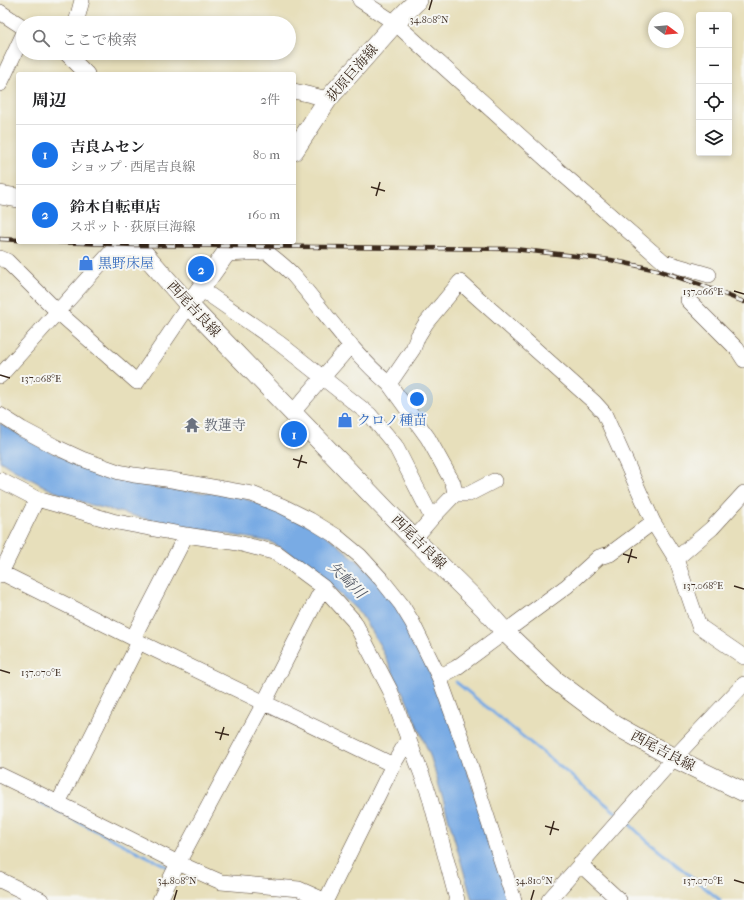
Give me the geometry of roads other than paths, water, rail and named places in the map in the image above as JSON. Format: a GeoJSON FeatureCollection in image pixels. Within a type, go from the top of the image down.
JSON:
{"type":"FeatureCollection","features":[{"type":"Feature","properties":{"kind":"main road","name":"荻原巨海線"},"geometry":{"type":"LineString","coordinates":[[296,148],[328,99],[395,23],[418,0]]}},
{"type":"Feature","properties":{"kind":"main road"},"geometry":{"type":"LineString","coordinates":[[0,195],[16,198]]}},
{"type":"Feature","properties":{"kind":"main road","name":"西尾吉良線"},"geometry":{"type":"LineString","coordinates":[[137,245],[189,305],[414,539],[554,680],[615,725],[674,758],[744,792]]}},
{"type":"Feature","properties":{"kind":"main road"},"geometry":{"type":"LineString","coordinates":[[189,305],[230,248]]}},
{"type":"Feature","properties":{"kind":"street"},"geometry":{"type":"LineString","coordinates":[[78,16],[82,0]]}},
{"type":"Feature","properties":{"kind":"street"},"geometry":{"type":"LineString","coordinates":[[360,0],[395,23],[558,170],[664,262],[709,275]]}},
{"type":"Feature","properties":{"kind":"street"},"geometry":{"type":"LineString","coordinates":[[0,12],[16,22]]}},
{"type":"Feature","properties":{"kind":"street"},"geometry":{"type":"LineString","coordinates":[[0,84],[16,50]]}},
{"type":"Feature","properties":{"kind":"street"},"geometry":{"type":"LineString","coordinates":[[74,60],[85,72]]}},
{"type":"Feature","properties":{"kind":"street"},"geometry":{"type":"LineString","coordinates":[[296,91],[328,99]]}},
{"type":"Feature","properties":{"kind":"street"},"geometry":{"type":"LineString","coordinates":[[0,376],[112,252],[137,245]]}},
{"type":"Feature","properties":{"kind":"street"},"geometry":{"type":"LineString","coordinates":[[230,248],[267,252],[293,275],[377,374],[389,384],[428,438],[453,483],[456,494]]}},
{"type":"Feature","properties":{"kind":"street"},"geometry":{"type":"LineString","coordinates":[[0,258],[7,261],[58,312],[137,382],[189,305]]}},
{"type":"Feature","properties":{"kind":"street"},"geometry":{"type":"LineString","coordinates":[[389,384],[413,349],[418,336],[426,323],[460,282],[594,402],[604,413],[654,522],[676,559],[699,626],[744,657]]}},
{"type":"Feature","properties":{"kind":"street"},"geometry":{"type":"LineString","coordinates":[[201,289],[279,343],[370,416],[395,445],[432,518]]}},
{"type":"Feature","properties":{"kind":"street"},"geometry":{"type":"LineString","coordinates":[[688,300],[737,349],[744,360]]}},
{"type":"Feature","properties":{"kind":"street"},"geometry":{"type":"LineString","coordinates":[[293,412],[352,345]]}},
{"type":"Feature","properties":{"kind":"street"},"geometry":{"type":"LineString","coordinates":[[0,415],[56,448],[119,472],[252,494],[282,506],[310,520],[336,536],[360,556],[401,604],[412,622],[439,677],[463,743],[514,900]]}},
{"type":"Feature","properties":{"kind":"street"},"geometry":{"type":"LineString","coordinates":[[0,480],[37,499],[112,521],[238,543],[277,553],[323,587],[354,621],[390,690],[429,794],[457,900]]}},
{"type":"Feature","properties":{"kind":"street"},"geometry":{"type":"LineString","coordinates":[[414,539],[456,494],[469,494],[494,481]]}},
{"type":"Feature","properties":{"kind":"street"},"geometry":{"type":"LineString","coordinates":[[676,559],[712,528],[744,493]]}},
{"type":"Feature","properties":{"kind":"street"},"geometry":{"type":"LineString","coordinates":[[37,499],[0,574],[393,765]]}},
{"type":"Feature","properties":{"kind":"street"},"geometry":{"type":"LineString","coordinates":[[439,677],[456,668],[567,586],[599,557],[610,554],[654,522]]}},
{"type":"Feature","properties":{"kind":"street"},"geometry":{"type":"LineString","coordinates":[[58,803],[186,535]]}},
{"type":"Feature","properties":{"kind":"street"},"geometry":{"type":"LineString","coordinates":[[160,900],[178,863],[264,703],[323,587]]}},
{"type":"Feature","properties":{"kind":"street"},"geometry":{"type":"LineString","coordinates":[[551,899],[674,758],[744,684]]}},
{"type":"Feature","properties":{"kind":"street"},"geometry":{"type":"LineString","coordinates":[[0,776],[58,803],[178,863],[221,882],[299,889],[325,900],[408,738]]}},
{"type":"Feature","properties":{"kind":"street"},"geometry":{"type":"LineString","coordinates":[[580,864],[619,900]]}},
{"type":"Feature","properties":{"kind":"street"},"geometry":{"type":"LineString","coordinates":[[0,880],[42,900]]}},
{"type":"Feature","properties":{"kind":"water","name":"矢崎川"},"geometry":{"type":"Polygon","coordinates":[[[0,423],[35,444],[92,471],[134,484],[173,490],[234,495],[269,507],[320,530],[361,564],[395,602],[444,701],[511,900],[472,900],[431,758],[406,699],[379,644],[360,613],[325,580],[293,555],[271,542],[155,521],[91,505],[51,490],[0,461],[0,423]]]}},
{"type":"Feature","properties":{"kind":"waterway"},"geometry":{"type":"LineString","coordinates":[[456,682],[618,814]]}},
{"type":"Feature","properties":{"kind":"waterway"},"geometry":{"type":"LineString","coordinates":[[25,795],[170,868]]}},
{"type":"Feature","properties":{"kind":"waterway"},"geometry":{"type":"LineString","coordinates":[[625,820],[647,841],[720,900]]}},
{"type":"Feature","properties":{"kind":"railway"},"geometry":{"type":"LineString","coordinates":[[0,239],[16,240]]}},
{"type":"Feature","properties":{"kind":"railway"},"geometry":{"type":"LineString","coordinates":[[109,244],[514,249],[611,260],[657,270],[744,302]]}},
{"type":"Feature","properties":{"kind":"place","name":"黒野床屋"},"geometry":{"type":"Point","coordinates":[86,263]}},
{"type":"Feature","properties":{"kind":"place","name":"鈴木自転車店"},"geometry":{"type":"Point","coordinates":[201,269]}},
{"type":"Feature","properties":{"kind":"place","name":"クロノ種苗"},"geometry":{"type":"Point","coordinates":[345,420]}},
{"type":"Feature","properties":{"kind":"place","name":"教蓮寺"},"geometry":{"type":"Point","coordinates":[192,425]}},
{"type":"Feature","properties":{"kind":"place","name":"吉良ムセン"},"geometry":{"type":"Point","coordinates":[294,434]}}]}
